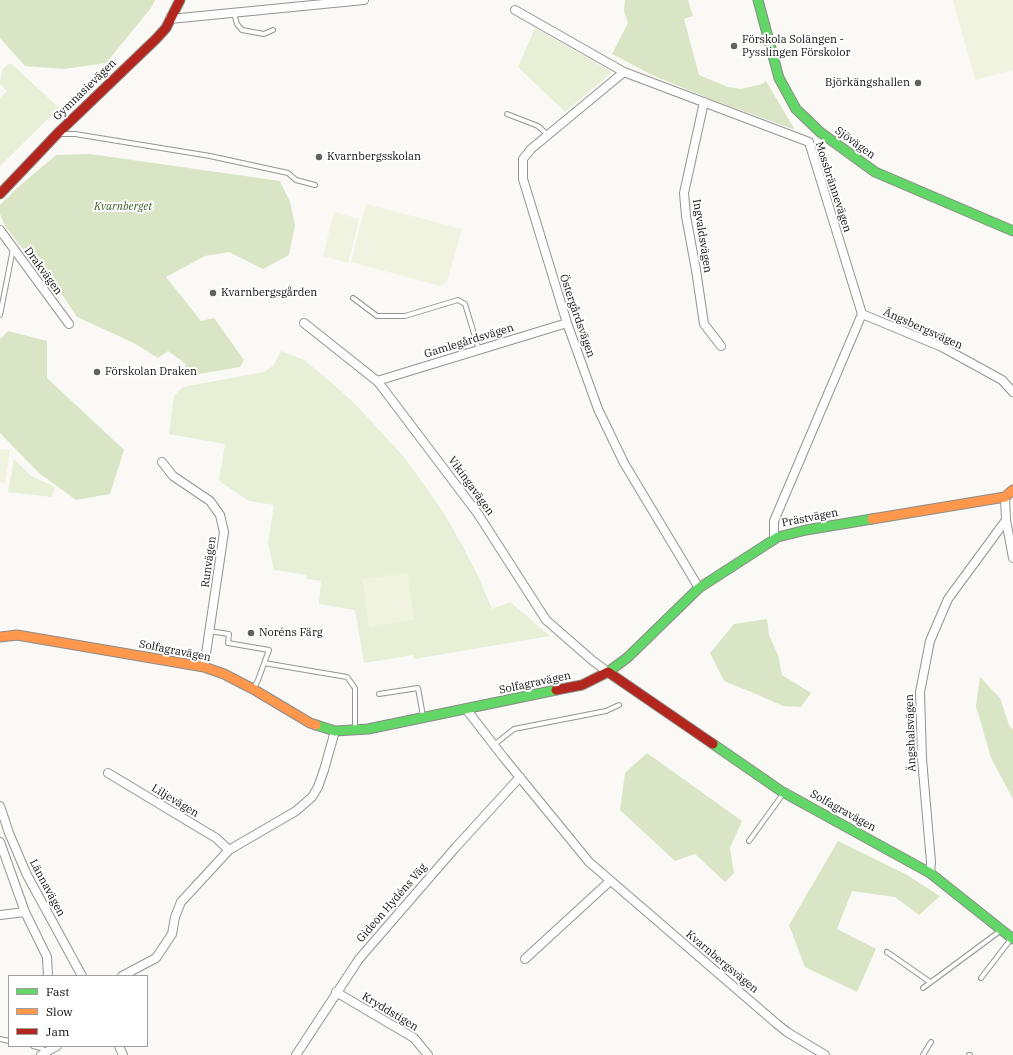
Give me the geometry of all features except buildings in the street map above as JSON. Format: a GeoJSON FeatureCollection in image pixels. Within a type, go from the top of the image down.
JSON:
{"type":"FeatureCollection","features":[{"type":"Feature","properties":{"kind":"street","name":"Gymnasievägen"},"geometry":{"type":"LineString","coordinates":[[0,194],[57,134],[156,39],[166,28],[180,0]]}},
{"type":"Feature","properties":{"kind":"street"},"geometry":{"type":"LineString","coordinates":[[170,19],[364,0]]}},
{"type":"Feature","properties":{"kind":"street","name":"Sjövägen"},"geometry":{"type":"LineString","coordinates":[[758,0],[779,78],[796,109],[820,132],[875,172],[1013,231]]}},
{"type":"Feature","properties":{"kind":"street","name":"Mossbrännevägen"},"geometry":{"type":"LineString","coordinates":[[515,10],[624,72],[808,142],[862,314]]}},
{"type":"Feature","properties":{"kind":"street","name":"Östergårdsvägen"},"geometry":{"type":"LineString","coordinates":[[624,72],[531,149],[523,159],[523,179],[567,323],[598,409],[624,463],[700,588]]}},
{"type":"Feature","properties":{"kind":"street","name":"Ingvaldsvägen"},"geometry":{"type":"LineString","coordinates":[[704,102],[684,193],[686,216],[704,324],[721,346]]}},
{"type":"Feature","properties":{"kind":"street","name":"Drakvägen"},"geometry":{"type":"LineString","coordinates":[[0,230],[69,324]]}},
{"type":"Feature","properties":{"kind":"street"},"geometry":{"type":"LineString","coordinates":[[774,539],[774,521],[862,314]]}},
{"type":"Feature","properties":{"kind":"street","name":"Ängsbergsvägen"},"geometry":{"type":"LineString","coordinates":[[862,314],[942,347],[1002,380],[1013,392]]}},
{"type":"Feature","properties":{"kind":"street","name":"Vikingavägen"},"geometry":{"type":"LineString","coordinates":[[304,323],[377,381],[480,516],[546,620],[593,661],[608,672]]}},
{"type":"Feature","properties":{"kind":"street","name":"Gamlegårdsvägen"},"geometry":{"type":"LineString","coordinates":[[377,381],[567,323]]}},
{"type":"Feature","properties":{"kind":"street","name":"Runvägen"},"geometry":{"type":"LineString","coordinates":[[162,462],[173,476],[210,501],[220,515],[224,532],[204,667]]}},
{"type":"Feature","properties":{"kind":"street","name":"Prästvägen"},"geometry":{"type":"LineString","coordinates":[[608,672],[627,658],[700,588],[778,537],[806,530],[1004,497],[1013,490]]}},
{"type":"Feature","properties":{"kind":"street"},"geometry":{"type":"LineString","coordinates":[[1004,497],[1006,520],[1013,558]]}},
{"type":"Feature","properties":{"kind":"street","name":"Ängshalsvägen"},"geometry":{"type":"LineString","coordinates":[[930,873],[922,759],[920,692],[930,641],[948,598],[1006,520]]}},
{"type":"Feature","properties":{"kind":"street","name":"Solfagravägen"},"geometry":{"type":"LineString","coordinates":[[0,638],[16,635],[204,667],[224,674],[254,689],[310,723],[335,731],[355,731],[582,685],[608,672],[784,793],[930,873],[1012,938]]}},
{"type":"Feature","properties":{"kind":"street","name":"Kvarnbergsvägen"},"geometry":{"type":"LineString","coordinates":[[466,709],[493,745],[589,862],[787,1032],[825,1055]]}},
{"type":"Feature","properties":{"kind":"street"},"geometry":{"type":"LineString","coordinates":[[124,975],[156,958],[172,934],[175,917],[181,902],[229,850],[296,812],[312,797],[322,776],[335,731]]}},
{"type":"Feature","properties":{"kind":"street","name":"Liljevägen"},"geometry":{"type":"LineString","coordinates":[[108,773],[216,838],[229,850]]}},
{"type":"Feature","properties":{"kind":"street","name":"Gideon Hydéns Väg"},"geometry":{"type":"LineString","coordinates":[[296,1055],[359,959],[456,847],[520,777]]}},
{"type":"Feature","properties":{"kind":"street","name":"Lännavägen"},"geometry":{"type":"LineString","coordinates":[[0,806],[8,833],[26,876],[81,975]]}},
{"type":"Feature","properties":{"kind":"street"},"geometry":{"type":"LineString","coordinates":[[0,842],[25,912],[47,957],[48,975]]}},
{"type":"Feature","properties":{"kind":"street"},"geometry":{"type":"LineString","coordinates":[[525,959],[610,881]]}},
{"type":"Feature","properties":{"kind":"street"},"geometry":{"type":"LineString","coordinates":[[0,915],[25,912]]}},
{"type":"Feature","properties":{"kind":"street","name":"Kryddstigen"},"geometry":{"type":"LineString","coordinates":[[336,992],[414,1038],[428,1055]]}},
{"type":"Feature","properties":{"kind":"street"},"geometry":{"type":"LineString","coordinates":[[44,1053],[55,1047]]}},
{"type":"Feature","properties":{"kind":"lane"},"geometry":{"type":"LineString","coordinates":[[234,12],[237,24],[242,30],[264,34],[273,30]]}},
{"type":"Feature","properties":{"kind":"lane"},"geometry":{"type":"LineString","coordinates":[[507,114],[538,126],[548,135]]}},
{"type":"Feature","properties":{"kind":"lane"},"geometry":{"type":"LineString","coordinates":[[57,134],[75,134],[210,156],[288,173],[296,180],[315,185]]}},
{"type":"Feature","properties":{"kind":"lane"},"geometry":{"type":"LineString","coordinates":[[0,315],[13,248]]}},
{"type":"Feature","properties":{"kind":"lane"},"geometry":{"type":"LineString","coordinates":[[353,298],[376,316],[405,316],[458,300],[465,304],[479,350]]}},
{"type":"Feature","properties":{"kind":"lane"},"geometry":{"type":"LineString","coordinates":[[209,631],[229,634],[228,643],[269,650],[254,689]]}},
{"type":"Feature","properties":{"kind":"lane"},"geometry":{"type":"LineString","coordinates":[[264,663],[347,677],[355,688],[355,731]]}},
{"type":"Feature","properties":{"kind":"lane"},"geometry":{"type":"LineString","coordinates":[[379,694],[418,688],[423,718]]}},
{"type":"Feature","properties":{"kind":"lane"},"geometry":{"type":"LineString","coordinates":[[493,745],[514,729],[606,711],[619,705]]}},
{"type":"Feature","properties":{"kind":"lane"},"geometry":{"type":"LineString","coordinates":[[749,840],[784,793]]}},
{"type":"Feature","properties":{"kind":"lane"},"geometry":{"type":"LineString","coordinates":[[923,988],[1002,930]]}},
{"type":"Feature","properties":{"kind":"lane"},"geometry":{"type":"LineString","coordinates":[[981,978],[1012,938]]}},
{"type":"Feature","properties":{"kind":"lane"},"geometry":{"type":"LineString","coordinates":[[887,952],[930,982]]}},
{"type":"Feature","properties":{"kind":"lane"},"geometry":{"type":"LineString","coordinates":[[923,1055],[931,1042]]}},
{"type":"Feature","properties":{"kind":"green space"},"geometry":{"type":"Polygon","coordinates":[[[0,0],[155,0],[151,8],[106,63],[64,69],[25,66],[0,38],[0,0]]]}},
{"type":"Feature","properties":{"kind":"green space"},"geometry":{"type":"Polygon","coordinates":[[[625,0],[688,0],[693,16],[684,19],[699,75],[728,87],[741,89],[762,84],[766,81],[795,130],[713,100],[654,76],[612,54],[628,23],[624,11],[625,0]]]}},
{"type":"Feature","properties":{"kind":"green space"},"geometry":{"type":"Polygon","coordinates":[[[953,0],[1013,0],[1013,70],[975,80],[953,0]]]}},
{"type":"Feature","properties":{"kind":"green space"},"geometry":{"type":"Polygon","coordinates":[[[535,28],[612,72],[565,112],[518,67],[535,28]]]}},
{"type":"Feature","properties":{"kind":"green space"},"geometry":{"type":"Polygon","coordinates":[[[8,64],[12,64],[59,108],[0,166],[0,98],[7,91],[0,84],[0,80],[3,69],[8,64]]]}},
{"type":"Feature","properties":{"kind":"green space","name":"Kvarnberget"},"geometry":{"type":"Polygon","coordinates":[[[90,154],[280,181],[290,202],[295,225],[289,255],[263,269],[229,252],[205,256],[166,277],[201,321],[214,318],[244,360],[240,367],[182,377],[186,364],[168,351],[158,358],[134,343],[77,317],[60,291],[43,275],[5,226],[0,214],[0,205],[16,189],[56,155],[90,154]]]}},
{"type":"Feature","properties":{"kind":"green space"},"geometry":{"type":"Polygon","coordinates":[[[366,204],[462,229],[447,282],[440,286],[351,262],[366,204]]]}},
{"type":"Feature","properties":{"kind":"green space"},"geometry":{"type":"Polygon","coordinates":[[[334,212],[359,219],[348,263],[323,256],[334,212]]]}},
{"type":"Feature","properties":{"kind":"green space"},"geometry":{"type":"Polygon","coordinates":[[[8,331],[47,341],[47,378],[124,450],[110,494],[76,500],[39,473],[0,433],[0,339],[8,331]]]}},
{"type":"Feature","properties":{"kind":"green space"},"geometry":{"type":"Polygon","coordinates":[[[281,351],[304,360],[331,382],[357,406],[404,457],[445,515],[478,576],[492,609],[510,602],[550,636],[414,659],[413,655],[364,663],[355,610],[319,604],[321,581],[307,579],[307,575],[274,570],[268,542],[274,505],[249,501],[219,481],[225,444],[169,434],[174,396],[183,387],[264,372],[273,366],[281,351]]]}},
{"type":"Feature","properties":{"kind":"green space"},"geometry":{"type":"Polygon","coordinates":[[[0,449],[10,450],[5,483],[0,482],[0,449]]]}},
{"type":"Feature","properties":{"kind":"green space"},"geometry":{"type":"Polygon","coordinates":[[[14,459],[31,476],[55,487],[52,497],[8,492],[14,459]]]}},
{"type":"Feature","properties":{"kind":"green space"},"geometry":{"type":"Polygon","coordinates":[[[408,573],[414,620],[369,627],[362,579],[408,573]]]}},
{"type":"Feature","properties":{"kind":"green space"},"geometry":{"type":"Polygon","coordinates":[[[767,619],[769,635],[778,655],[782,675],[811,693],[801,707],[783,706],[724,681],[710,653],[734,624],[767,619]]]}},
{"type":"Feature","properties":{"kind":"green space"},"geometry":{"type":"Polygon","coordinates":[[[980,677],[1000,698],[1009,725],[1013,730],[1013,799],[991,758],[976,706],[980,677]]]}},
{"type":"Feature","properties":{"kind":"green space"},"geometry":{"type":"Polygon","coordinates":[[[647,753],[742,821],[730,848],[734,873],[725,882],[695,854],[675,861],[620,810],[625,773],[647,753]]]}},
{"type":"Feature","properties":{"kind":"green space"},"geometry":{"type":"Polygon","coordinates":[[[838,841],[907,875],[940,896],[919,915],[895,897],[852,891],[837,929],[876,949],[857,992],[805,967],[789,925],[838,841]]]}},
{"type":"Feature","properties":{"kind":"traffic: fast"},"geometry":{"type":"LineString","coordinates":[[758,0],[779,78],[796,109],[820,132],[875,172],[1013,231]]}},
{"type":"Feature","properties":{"kind":"traffic: fast"},"geometry":{"type":"LineString","coordinates":[[608,672],[627,658],[699,588],[778,537],[806,530],[872,519]]}},
{"type":"Feature","properties":{"kind":"traffic: fast"},"geometry":{"type":"LineString","coordinates":[[316,725],[335,731],[368,729],[556,690]]}},
{"type":"Feature","properties":{"kind":"traffic: fast"},"geometry":{"type":"LineString","coordinates":[[713,744],[781,791],[930,873],[1013,939]]}},
{"type":"Feature","properties":{"kind":"traffic: slow"},"geometry":{"type":"LineString","coordinates":[[872,519],[1005,497],[1013,490]]}},
{"type":"Feature","properties":{"kind":"traffic: slow"},"geometry":{"type":"LineString","coordinates":[[0,637],[17,635],[204,667],[224,674],[253,689],[310,723],[316,725]]}},
{"type":"Feature","properties":{"kind":"traffic: jam"},"geometry":{"type":"LineString","coordinates":[[0,194],[57,134],[156,39],[166,28],[180,0]]}},
{"type":"Feature","properties":{"kind":"traffic: jam"},"geometry":{"type":"LineString","coordinates":[[556,690],[582,685],[608,672],[713,744]]}},
{"type":"Feature","properties":{"kind":"place","name":"Förskola Solängen - Pysslingen Förskolor"},"geometry":{"type":"Point","coordinates":[734,46]}},
{"type":"Feature","properties":{"kind":"place","name":"Björkängshallen"},"geometry":{"type":"Point","coordinates":[918,83]}},
{"type":"Feature","properties":{"kind":"place","name":"Kvarnbergsskolan"},"geometry":{"type":"Point","coordinates":[319,157]}},
{"type":"Feature","properties":{"kind":"place","name":"Kvarnbergsgården"},"geometry":{"type":"Point","coordinates":[213,293]}},
{"type":"Feature","properties":{"kind":"place","name":"Förskolan Draken"},"geometry":{"type":"Point","coordinates":[97,372]}},
{"type":"Feature","properties":{"kind":"place","name":"Noréns Färg"},"geometry":{"type":"Point","coordinates":[251,633]}}]}
